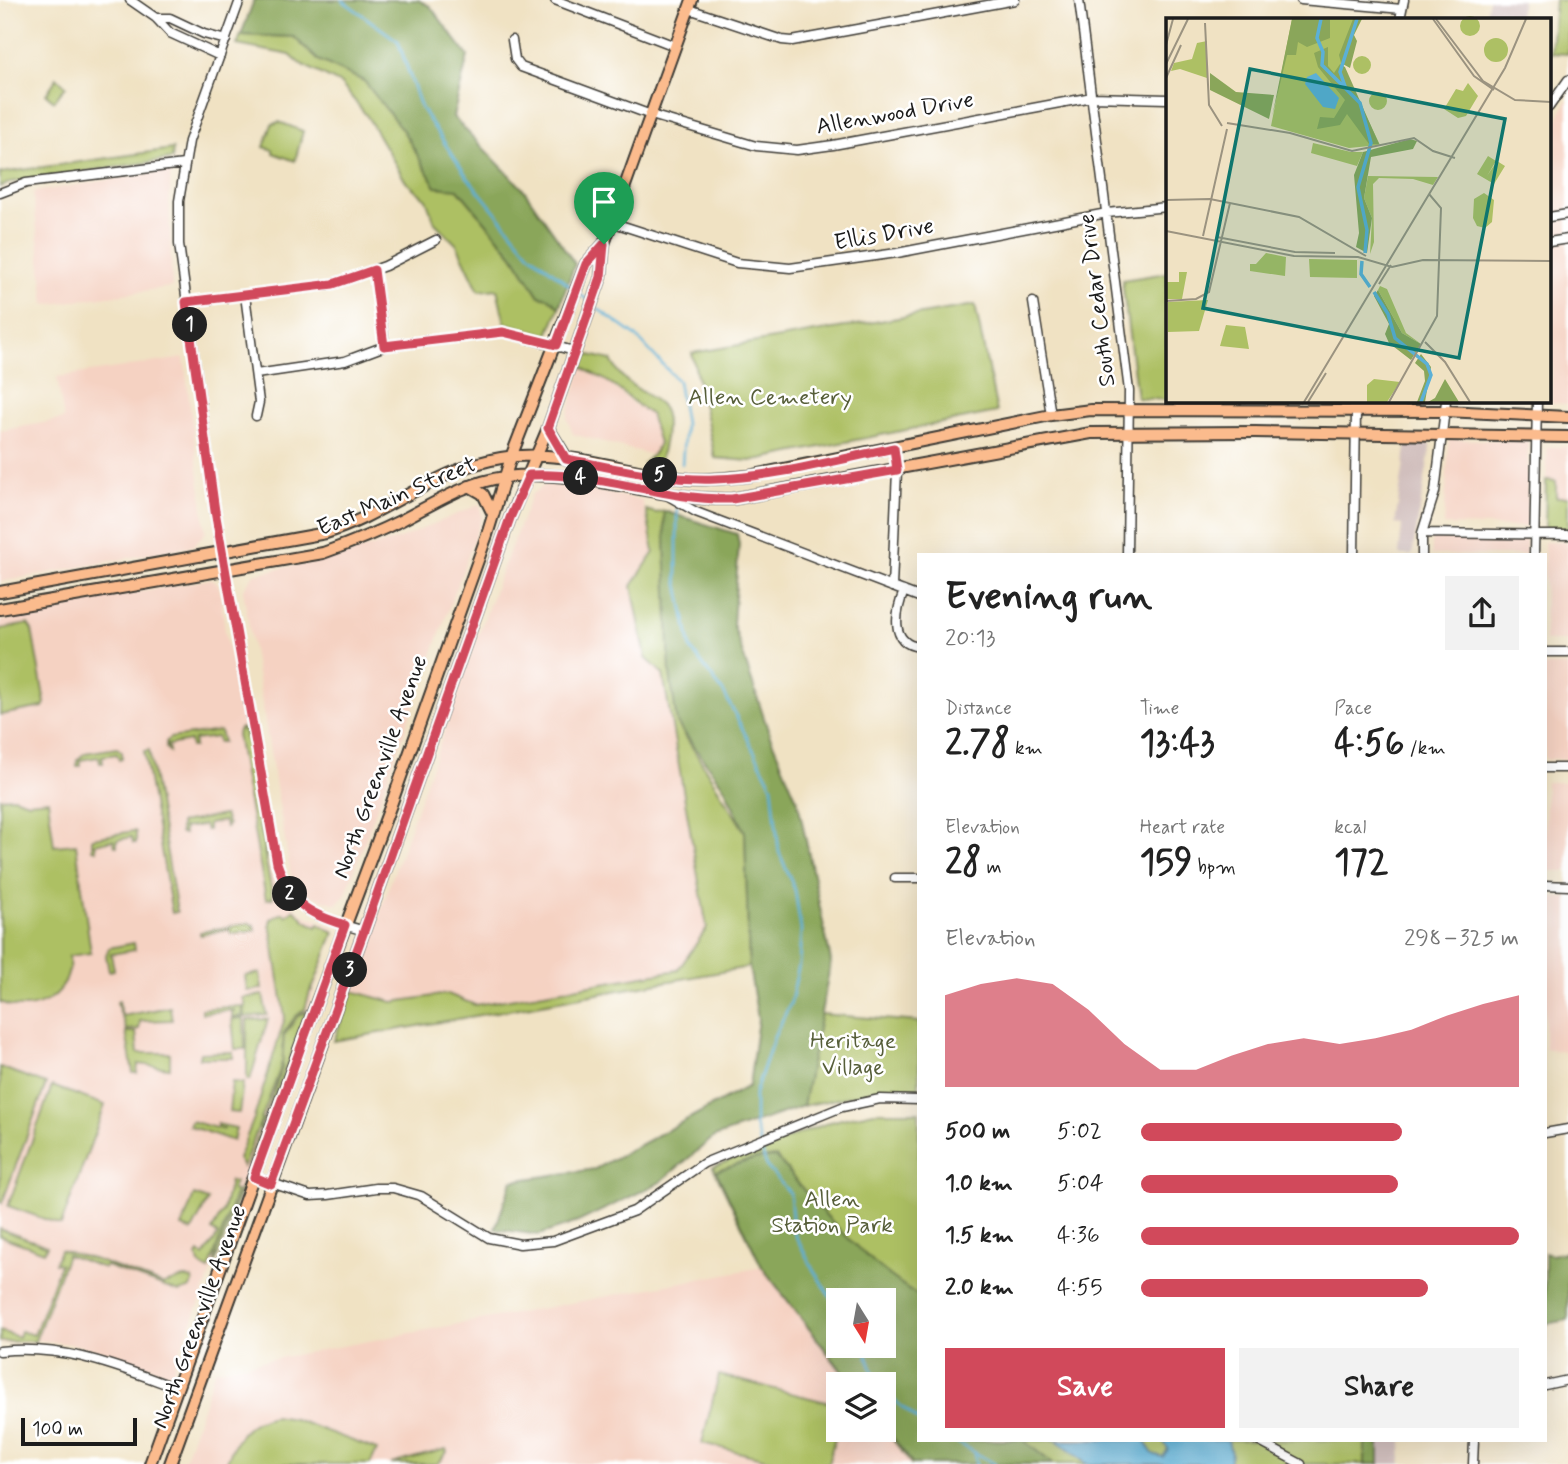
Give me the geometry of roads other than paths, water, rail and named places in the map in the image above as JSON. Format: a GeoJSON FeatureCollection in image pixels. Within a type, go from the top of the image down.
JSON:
{"type":"FeatureCollection","features":[{"type":"Feature","properties":{"kind":"main road"},"geometry":{"type":"LineString","coordinates":[[604,244],[691,4]]}},
{"type":"Feature","properties":{"kind":"main road","name":"North Greenville Avenue"},"geometry":{"type":"LineString","coordinates":[[150,1464],[392,802],[511,457],[586,264],[604,244]]}},
{"type":"Feature","properties":{"kind":"main road","name":"North Greenville Avenue"},"geometry":{"type":"LineString","coordinates":[[170,1464],[364,931],[510,518],[548,428],[601,277],[604,244]]}},
{"type":"Feature","properties":{"kind":"main road","name":"East Main Street"},"geometry":{"type":"LineString","coordinates":[[0,592],[313,536],[351,524],[441,477],[467,467],[511,457],[566,459],[682,478],[749,476],[1051,415],[1091,410],[1356,411],[1445,406],[1568,417]]}},
{"type":"Feature","properties":{"kind":"main road"},"geometry":{"type":"LineString","coordinates":[[548,428],[566,459]]}},
{"type":"Feature","properties":{"kind":"main road"},"geometry":{"type":"LineString","coordinates":[[665,494],[706,500],[732,499],[1091,433],[1356,433],[1568,438]]}},
{"type":"Feature","properties":{"kind":"main road","name":"East Main Street"},"geometry":{"type":"LineString","coordinates":[[0,609],[323,553],[358,541],[469,486],[505,477],[575,477],[665,494]]}},
{"type":"Feature","properties":{"kind":"main road"},"geometry":{"type":"LineString","coordinates":[[469,486],[483,494],[493,514]]}},
{"type":"Feature","properties":{"kind":"main road"},"geometry":{"type":"LineString","coordinates":[[351,524],[358,541]]}},
{"type":"Feature","properties":{"kind":"main road"},"geometry":{"type":"LineString","coordinates":[[38,585],[41,603]]}},
{"type":"Feature","properties":{"kind":"main road"},"geometry":{"type":"LineString","coordinates":[[177,1388],[194,1395]]}},
{"type":"Feature","properties":{"kind":"street"},"geometry":{"type":"LineString","coordinates":[[130,0],[156,18],[170,33],[220,55]]}},
{"type":"Feature","properties":{"kind":"street"},"geometry":{"type":"LineString","coordinates":[[240,0],[198,110],[184,164],[178,220],[186,302],[225,571],[280,872],[291,895],[304,908],[315,915],[364,931]]}},
{"type":"Feature","properties":{"kind":"street"},"geometry":{"type":"LineString","coordinates":[[555,0],[675,46]]}},
{"type":"Feature","properties":{"kind":"street"},"geometry":{"type":"LineString","coordinates":[[691,4],[782,40],[792,41],[1015,0]]}},
{"type":"Feature","properties":{"kind":"street","name":"South Cedar Drive"},"geometry":{"type":"LineString","coordinates":[[1079,0],[1126,358],[1130,431],[1128,553]]}},
{"type":"Feature","properties":{"kind":"street"},"geometry":{"type":"LineString","coordinates":[[1301,0],[1403,5]]}},
{"type":"Feature","properties":{"kind":"street"},"geometry":{"type":"LineString","coordinates":[[156,18],[170,18],[204,34],[226,40]]}},
{"type":"Feature","properties":{"kind":"street","name":"Allenwood Drive"},"geometry":{"type":"LineString","coordinates":[[512,40],[515,59],[521,67],[650,114],[756,146],[797,150],[1092,97],[1166,100]]}},
{"type":"Feature","properties":{"kind":"street"},"geometry":{"type":"LineString","coordinates":[[1550,106],[1568,80]]}},
{"type":"Feature","properties":{"kind":"street"},"geometry":{"type":"LineString","coordinates":[[0,193],[26,183],[184,164]]}},
{"type":"Feature","properties":{"kind":"street","name":"Ellis Drive"},"geometry":{"type":"LineString","coordinates":[[611,222],[737,263],[790,268],[897,253],[1107,213],[1166,207]]}},
{"type":"Feature","properties":{"kind":"street"},"geometry":{"type":"LineString","coordinates":[[1550,217],[1568,214]]}},
{"type":"Feature","properties":{"kind":"street"},"geometry":{"type":"LineString","coordinates":[[1550,242],[1568,239]]}},
{"type":"Feature","properties":{"kind":"street"},"geometry":{"type":"LineString","coordinates":[[186,302],[333,284],[374,270],[436,240]]}},
{"type":"Feature","properties":{"kind":"street"},"geometry":{"type":"LineString","coordinates":[[374,270],[384,346]]}},
{"type":"Feature","properties":{"kind":"street"},"geometry":{"type":"LineString","coordinates":[[245,295],[259,402],[256,416]]}},
{"type":"Feature","properties":{"kind":"street"},"geometry":{"type":"LineString","coordinates":[[1033,302],[1051,415]]}},
{"type":"Feature","properties":{"kind":"street"},"geometry":{"type":"LineString","coordinates":[[256,374],[345,362],[384,346],[503,332],[574,351]]}},
{"type":"Feature","properties":{"kind":"street"},"geometry":{"type":"LineString","coordinates":[[1534,553],[1537,402]]}},
{"type":"Feature","properties":{"kind":"street"},"geometry":{"type":"LineString","coordinates":[[1422,553],[1422,533],[1435,492],[1445,406]]}},
{"type":"Feature","properties":{"kind":"street"},"geometry":{"type":"LineString","coordinates":[[1353,553],[1356,411]]}},
{"type":"Feature","properties":{"kind":"street"},"geometry":{"type":"LineString","coordinates":[[892,587],[897,470],[894,448]]}},
{"type":"Feature","properties":{"kind":"street","name":"East Main Street"},"geometry":{"type":"LineString","coordinates":[[665,494],[696,512],[917,596]]}},
{"type":"Feature","properties":{"kind":"street"},"geometry":{"type":"LineString","coordinates":[[1422,533],[1568,535]]}},
{"type":"Feature","properties":{"kind":"street"},"geometry":{"type":"LineString","coordinates":[[904,591],[897,609],[896,627],[905,642],[917,646]]}},
{"type":"Feature","properties":{"kind":"street"},"geometry":{"type":"LineString","coordinates":[[1547,652],[1568,652]]}},
{"type":"Feature","properties":{"kind":"street"},"geometry":{"type":"LineString","coordinates":[[1547,768],[1568,768]]}},
{"type":"Feature","properties":{"kind":"street"},"geometry":{"type":"LineString","coordinates":[[895,878],[917,878]]}},
{"type":"Feature","properties":{"kind":"street"},"geometry":{"type":"LineString","coordinates":[[1547,886],[1568,886]]}},
{"type":"Feature","properties":{"kind":"street"},"geometry":{"type":"LineString","coordinates":[[254,1177],[310,1196],[393,1188],[421,1196],[489,1238],[520,1244],[553,1241],[642,1207],[693,1169],[713,1159],[842,1107],[867,1100],[917,1100]]}},
{"type":"Feature","properties":{"kind":"street"},"geometry":{"type":"LineString","coordinates":[[1547,1133],[1568,1129]]}},
{"type":"Feature","properties":{"kind":"street"},"geometry":{"type":"LineString","coordinates":[[0,1351],[35,1350],[94,1358],[177,1388]]}},
{"type":"Feature","properties":{"kind":"street"},"geometry":{"type":"LineString","coordinates":[[1547,1385],[1568,1380]]}},
{"type":"Feature","properties":{"kind":"street"},"geometry":{"type":"LineString","coordinates":[[1260,1442],[1301,1464]]}},
{"type":"Feature","properties":{"kind":"street"},"geometry":{"type":"LineString","coordinates":[[1473,1464],[1474,1442]]}},
{"type":"Feature","properties":{"kind":"water"},"geometry":{"type":"Polygon","coordinates":[[[1059,1442],[1145,1442],[1153,1454],[1163,1457],[1168,1449],[1163,1442],[1228,1442],[1231,1453],[1229,1464],[1087,1464],[1059,1442]]]}},
{"type":"Feature","properties":{"kind":"waterway"},"geometry":{"type":"LineString","coordinates":[[342,0],[398,41],[421,108],[468,178],[529,253],[573,288]]}},
{"type":"Feature","properties":{"kind":"waterway"},"geometry":{"type":"LineString","coordinates":[[578,293],[589,301]]}},
{"type":"Feature","properties":{"kind":"waterway"},"geometry":{"type":"LineString","coordinates":[[594,306],[636,336],[678,381],[685,424],[682,464]]}},
{"type":"Feature","properties":{"kind":"waterway"},"geometry":{"type":"LineString","coordinates":[[677,510],[677,579],[691,649],[724,693],[772,786],[779,852],[795,890],[801,930],[799,964],[791,1002],[774,1037],[755,1093],[755,1125],[766,1166],[790,1193],[793,1231],[826,1290]]}},
{"type":"Feature","properties":{"kind":"waterway"},"geometry":{"type":"LineString","coordinates":[[868,1358],[873,1372]]}},
{"type":"Feature","properties":{"kind":"waterway"},"geometry":{"type":"LineString","coordinates":[[896,1402],[917,1419]]}},
{"type":"Feature","properties":{"kind":"waterway"},"geometry":{"type":"LineString","coordinates":[[956,1442],[995,1464]]}},
{"type":"Feature","properties":{"kind":"waterway"},"geometry":{"type":"LineString","coordinates":[[975,1454],[976,1464]]}},
{"type":"Feature","properties":{"kind":"park label","name":"Allen Cemetery"},"geometry":{"type":"Point","coordinates":[770,398]}},
{"type":"Feature","properties":{"kind":"park label","name":"Heritage Village"},"geometry":{"type":"Point","coordinates":[853,1055]}},
{"type":"Feature","properties":{"kind":"park label","name":"Allen Station Park"},"geometry":{"type":"Point","coordinates":[832,1213]}}]}
